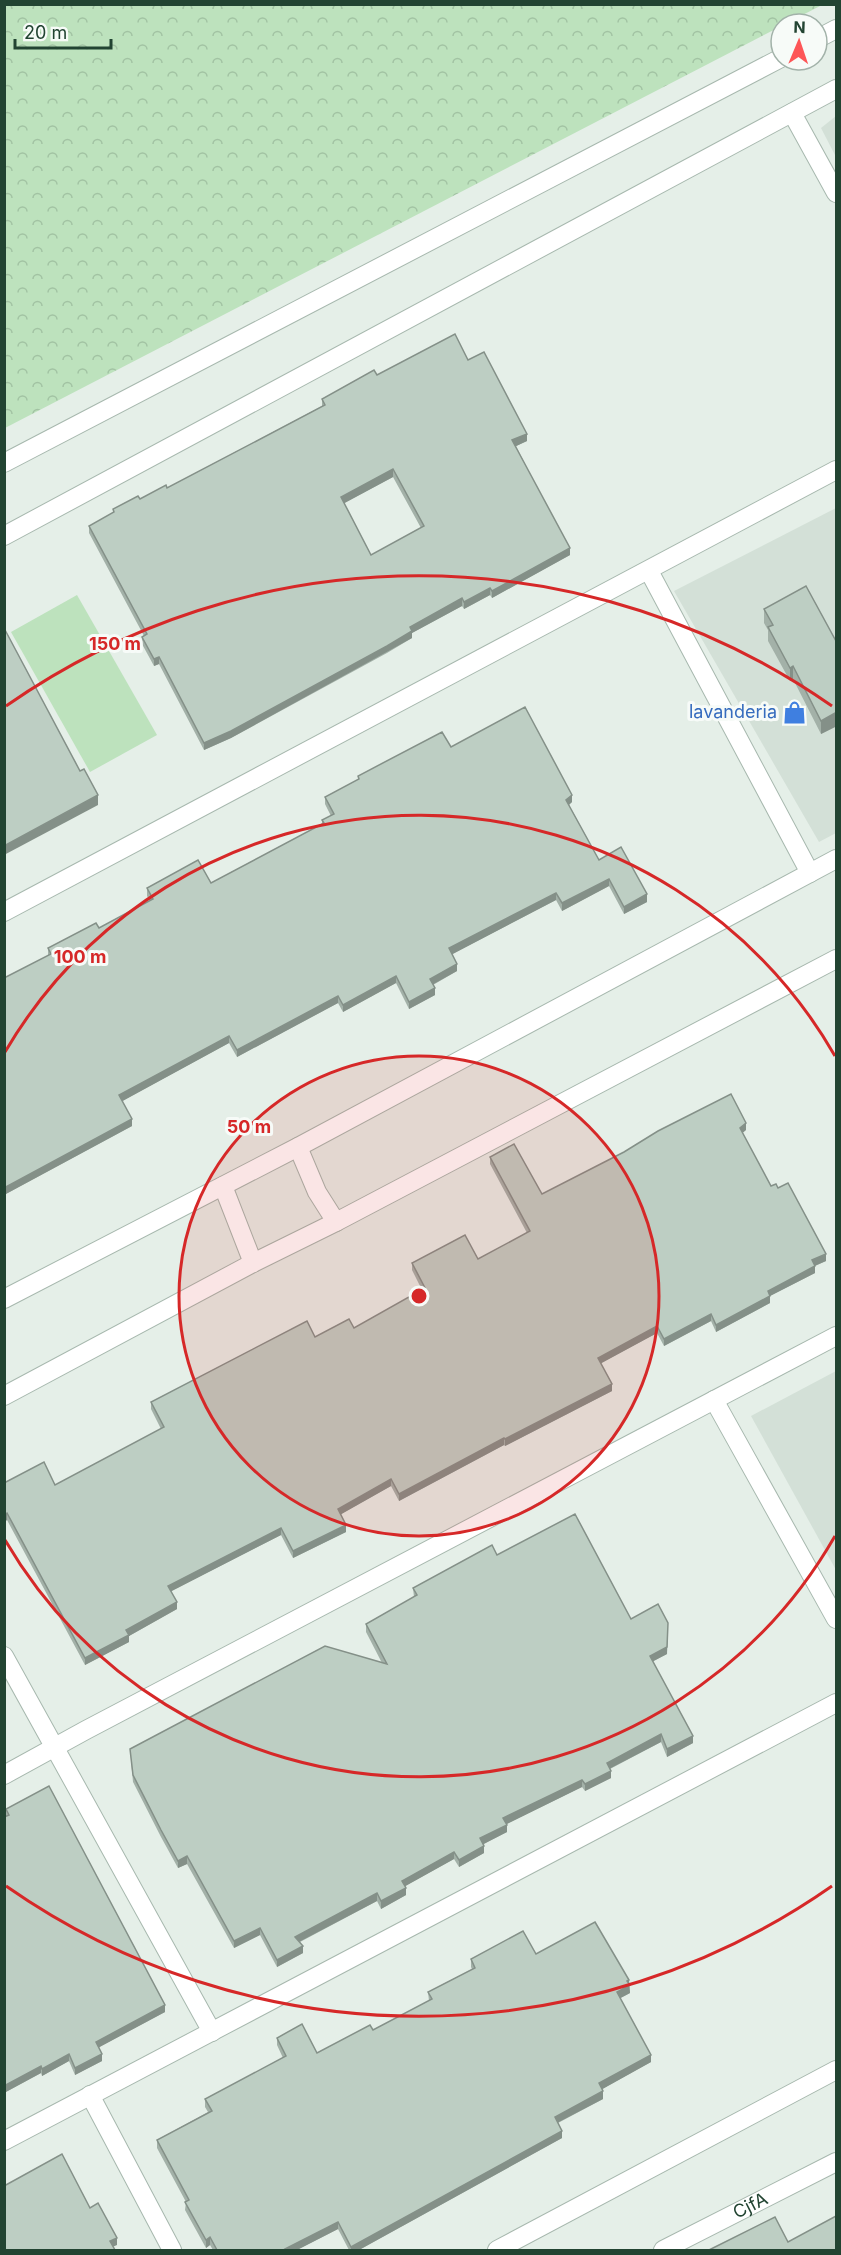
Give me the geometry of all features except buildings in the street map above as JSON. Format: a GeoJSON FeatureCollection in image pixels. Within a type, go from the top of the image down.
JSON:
{"type":"FeatureCollection","features":[{"type":"Feature","properties":{"kind":"street"},"geometry":{"type":"LineString","coordinates":[[4,463],[769,64]]}},
{"type":"Feature","properties":{"kind":"street"},"geometry":{"type":"LineString","coordinates":[[4,536],[837,89]]}},
{"type":"Feature","properties":{"kind":"street"},"geometry":{"type":"LineString","coordinates":[[792,112],[837,193]]}},
{"type":"Feature","properties":{"kind":"street"},"geometry":{"type":"LineString","coordinates":[[4,912],[837,470]]}},
{"type":"Feature","properties":{"kind":"street"},"geometry":{"type":"LineString","coordinates":[[649,571],[810,873]]}},
{"type":"Feature","properties":{"kind":"street"},"geometry":{"type":"LineString","coordinates":[[4,1299],[298,1147],[837,859]]}},
{"type":"Feature","properties":{"kind":"street"},"geometry":{"type":"LineString","coordinates":[[4,1396],[253,1263],[336,1222],[837,959]]}},
{"type":"Feature","properties":{"kind":"street"},"geometry":{"type":"LineString","coordinates":[[298,1147],[316,1192],[336,1222]]}},
{"type":"Feature","properties":{"kind":"street"},"geometry":{"type":"LineString","coordinates":[[223,1186],[253,1263]]}},
{"type":"Feature","properties":{"kind":"street"},"geometry":{"type":"LineString","coordinates":[[4,1775],[837,1336]]}},
{"type":"Feature","properties":{"kind":"street"},"geometry":{"type":"LineString","coordinates":[[714,1400],[837,1619]]}},
{"type":"Feature","properties":{"kind":"street"},"geometry":{"type":"LineString","coordinates":[[4,1656],[212,2032]]}},
{"type":"Feature","properties":{"kind":"street"},"geometry":{"type":"LineString","coordinates":[[4,2141],[837,1703]]}},
{"type":"Feature","properties":{"kind":"street"},"geometry":{"type":"LineString","coordinates":[[497,2250],[837,2070]]}},
{"type":"Feature","properties":{"kind":"street"},"geometry":{"type":"LineString","coordinates":[[90,2095],[172,2250]]}},
{"type":"Feature","properties":{"kind":"street","name":"CjfA"},"geometry":{"type":"LineString","coordinates":[[663,2250],[837,2162]]}},
{"type":"Feature","properties":{"kind":"shaded area"},"geometry":{"type":"Polygon","coordinates":[[[836,116],[836,157],[821,128],[836,116]]]}},
{"type":"Feature","properties":{"kind":"shaded area"},"geometry":{"type":"Polygon","coordinates":[[[836,508],[836,833],[819,842],[674,591],[836,508]]]}},
{"type":"Feature","properties":{"kind":"shaded area"},"geometry":{"type":"Polygon","coordinates":[[[836,1371],[836,1570],[751,1416],[836,1371]]]}},
{"type":"Feature","properties":{"kind":"green space"},"geometry":{"type":"Polygon","coordinates":[[[5,4],[822,4],[808,12],[769,12],[769,32],[5,428],[5,4]]]}},
{"type":"Feature","properties":{"kind":"green space"},"geometry":{"type":"Polygon","coordinates":[[[77,595],[157,735],[90,772],[11,632],[77,595]]]}},
{"type":"Feature","properties":{"kind":"place","name":"lavanderia"},"geometry":{"type":"Point","coordinates":[795,712]}}]}
